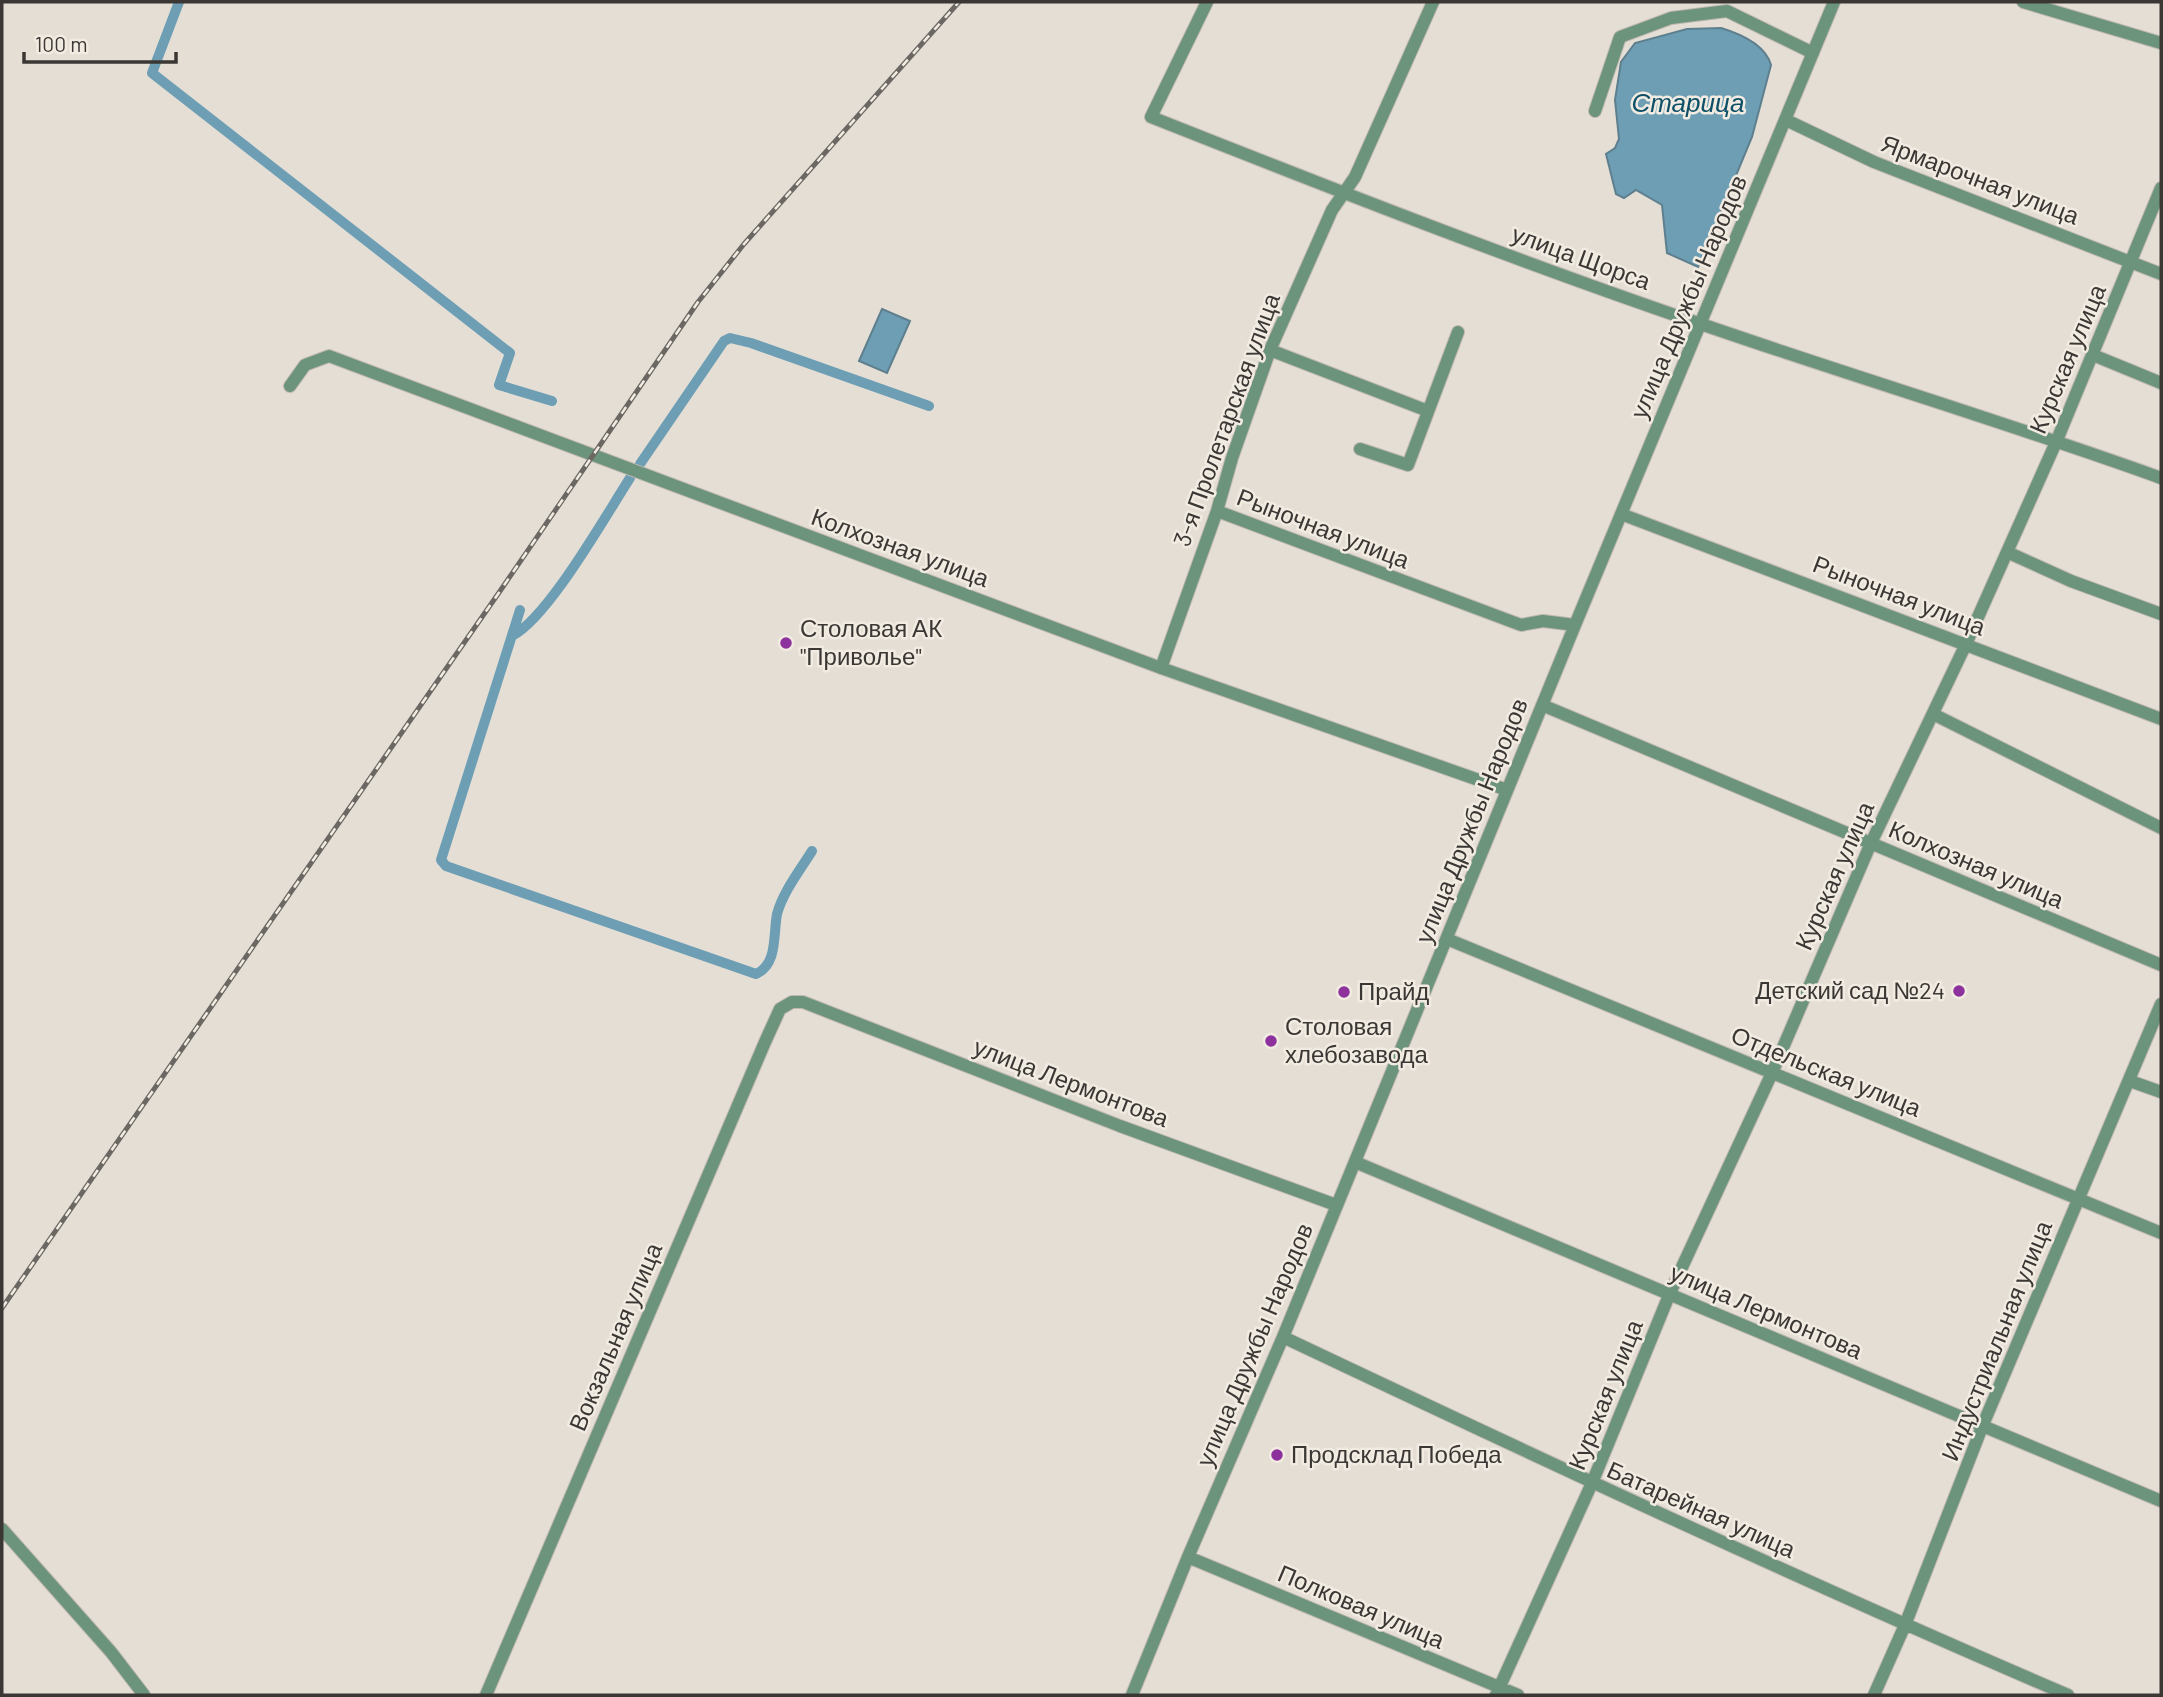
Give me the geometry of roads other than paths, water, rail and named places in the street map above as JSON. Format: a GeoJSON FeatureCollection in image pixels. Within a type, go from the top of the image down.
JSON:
{"type":"FeatureCollection","features":[{"type":"Feature","properties":{"kind":"street","name":"улица Щорса"},"geometry":{"type":"LineString","coordinates":[[1207,2],[1151,117],[1344,193],[1700,324],[2057,440],[2161,478]]}},
{"type":"Feature","properties":{"kind":"street","name":"3-я Пролетарская улица"},"geometry":{"type":"LineString","coordinates":[[1161,668],[1270,350],[1332,210],[1355,177],[1433,2]]}},
{"type":"Feature","properties":{"kind":"street","name":"улица Дружбы Народов"},"geometry":{"type":"LineString","coordinates":[[1132,1695],[1188,1557],[1283,1338],[1834,2]]}},
{"type":"Feature","properties":{"kind":"street"},"geometry":{"type":"LineString","coordinates":[[2023,2],[2161,43]]}},
{"type":"Feature","properties":{"kind":"street"},"geometry":{"type":"LineString","coordinates":[[1595,110],[1620,37],[1671,18],[1727,10],[1813,53]]}},
{"type":"Feature","properties":{"kind":"street","name":"Ярмарочная улица"},"geometry":{"type":"LineString","coordinates":[[1786,120],[1874,162],[2161,274]]}},
{"type":"Feature","properties":{"kind":"street","name":"Курская улица"},"geometry":{"type":"LineString","coordinates":[[1498,1691],[1592,1483],[1670,1293],[1772,1073],[1871,843],[1966,644],[2057,440],[2161,188]]}},
{"type":"Feature","properties":{"kind":"street"},"geometry":{"type":"LineString","coordinates":[[1360,449],[1408,465],[1458,332]]}},
{"type":"Feature","properties":{"kind":"street"},"geometry":{"type":"LineString","coordinates":[[1270,350],[1428,411]]}},
{"type":"Feature","properties":{"kind":"street"},"geometry":{"type":"LineString","coordinates":[[2093,355],[2161,383]]}},
{"type":"Feature","properties":{"kind":"street","name":"Колхозная улица"},"geometry":{"type":"LineString","coordinates":[[290,386],[305,365],[329,356],[1161,668],[1507,790]]}},
{"type":"Feature","properties":{"kind":"street","name":"Рыночная улица"},"geometry":{"type":"LineString","coordinates":[[1217,511],[1521,625],[1543,621],[1575,625]]}},
{"type":"Feature","properties":{"kind":"street","name":"Рыночная улица"},"geometry":{"type":"LineString","coordinates":[[1621,514],[2161,719]]}},
{"type":"Feature","properties":{"kind":"street"},"geometry":{"type":"LineString","coordinates":[[2007,552],[2071,581],[2161,614]]}},
{"type":"Feature","properties":{"kind":"street","name":"Колхозная улица"},"geometry":{"type":"LineString","coordinates":[[1542,705],[2161,965]]}},
{"type":"Feature","properties":{"kind":"street"},"geometry":{"type":"LineString","coordinates":[[1933,714],[2161,828]]}},
{"type":"Feature","properties":{"kind":"street"},"geometry":{"type":"LineString","coordinates":[[1456,916],[1459,934],[1475,950]]}},
{"type":"Feature","properties":{"kind":"street","name":"Отдельская улица"},"geometry":{"type":"LineString","coordinates":[[1447,939],[2161,1233]]}},
{"type":"Feature","properties":{"kind":"street"},"geometry":{"type":"LineString","coordinates":[[1433,972],[1452,953],[1475,950]]}},
{"type":"Feature","properties":{"kind":"street","name":"улица Лермонтова"},"geometry":{"type":"LineString","coordinates":[[792,1002],[803,1002],[1120,1126],[1336,1205]]}},
{"type":"Feature","properties":{"kind":"street","name":"Вокзальная улица"},"geometry":{"type":"LineString","coordinates":[[486,1695],[765,1042],[780,1009],[792,1002]]}},
{"type":"Feature","properties":{"kind":"street","name":"Индустриальная улица"},"geometry":{"type":"LineString","coordinates":[[1874,1695],[1905,1625],[1982,1427],[2161,1004]]}},
{"type":"Feature","properties":{"kind":"street"},"geometry":{"type":"LineString","coordinates":[[2130,1081],[2161,1092]]}},
{"type":"Feature","properties":{"kind":"street","name":"улица Лермонтова"},"geometry":{"type":"LineString","coordinates":[[1355,1162],[2161,1501]]}},
{"type":"Feature","properties":{"kind":"street","name":"Батарейная улица"},"geometry":{"type":"LineString","coordinates":[[1283,1338],[1592,1483],[1905,1625],[2068,1695]]}},
{"type":"Feature","properties":{"kind":"street"},"geometry":{"type":"LineString","coordinates":[[2,1529],[111,1652],[144,1695]]}},
{"type":"Feature","properties":{"kind":"street","name":"Полковая улица"},"geometry":{"type":"LineString","coordinates":[[1188,1557],[1498,1691],[1518,1695]]}},
{"type":"Feature","properties":{"kind":"water","name":"Старица"},"geometry":{"type":"Polygon","coordinates":[[[1721,28],[1758,46],[1771,65],[1752,137],[1698,267],[1667,253],[1662,205],[1636,190],[1624,198],[1616,194],[1606,154],[1615,148],[1619,139],[1615,100],[1621,62],[1635,43],[1687,29],[1721,28]]]}},
{"type":"Feature","properties":{"kind":"water"},"geometry":{"type":"Polygon","coordinates":[[[882,309],[910,321],[887,373],[859,361],[882,309]]]}},
{"type":"Feature","properties":{"kind":"waterway"},"geometry":{"type":"LineString","coordinates":[[179,2],[152,73],[510,353],[499,385],[552,401]]}},
{"type":"Feature","properties":{"kind":"waterway"},"geometry":{"type":"LineString","coordinates":[[640,464],[724,341],[730,338],[929,406]]}},
{"type":"Feature","properties":{"kind":"waterway"},"geometry":{"type":"LineString","coordinates":[[512,636],[526,626],[559,588],[630,478]]}},
{"type":"Feature","properties":{"kind":"waterway"},"geometry":{"type":"LineString","coordinates":[[520,610],[441,860],[446,866],[756,974],[763,969],[771,956],[777,914],[783,898],[812,851]]}},
{"type":"Feature","properties":{"kind":"railway"},"geometry":{"type":"LineString","coordinates":[[2,1308],[698,302],[744,244],[959,2]]}},
{"type":"Feature","properties":{"kind":"place","name":"Столовая АК \"Приволье\""},"geometry":{"type":"Point","coordinates":[786,643]}},
{"type":"Feature","properties":{"kind":"place","name":"Детский сад №24"},"geometry":{"type":"Point","coordinates":[1959,991]}},
{"type":"Feature","properties":{"kind":"place","name":"Прайд"},"geometry":{"type":"Point","coordinates":[1344,992]}},
{"type":"Feature","properties":{"kind":"place","name":"Столовая хлебозавода"},"geometry":{"type":"Point","coordinates":[1271,1041]}},
{"type":"Feature","properties":{"kind":"place","name":"Продсклад Победа"},"geometry":{"type":"Point","coordinates":[1277,1455]}}]}
